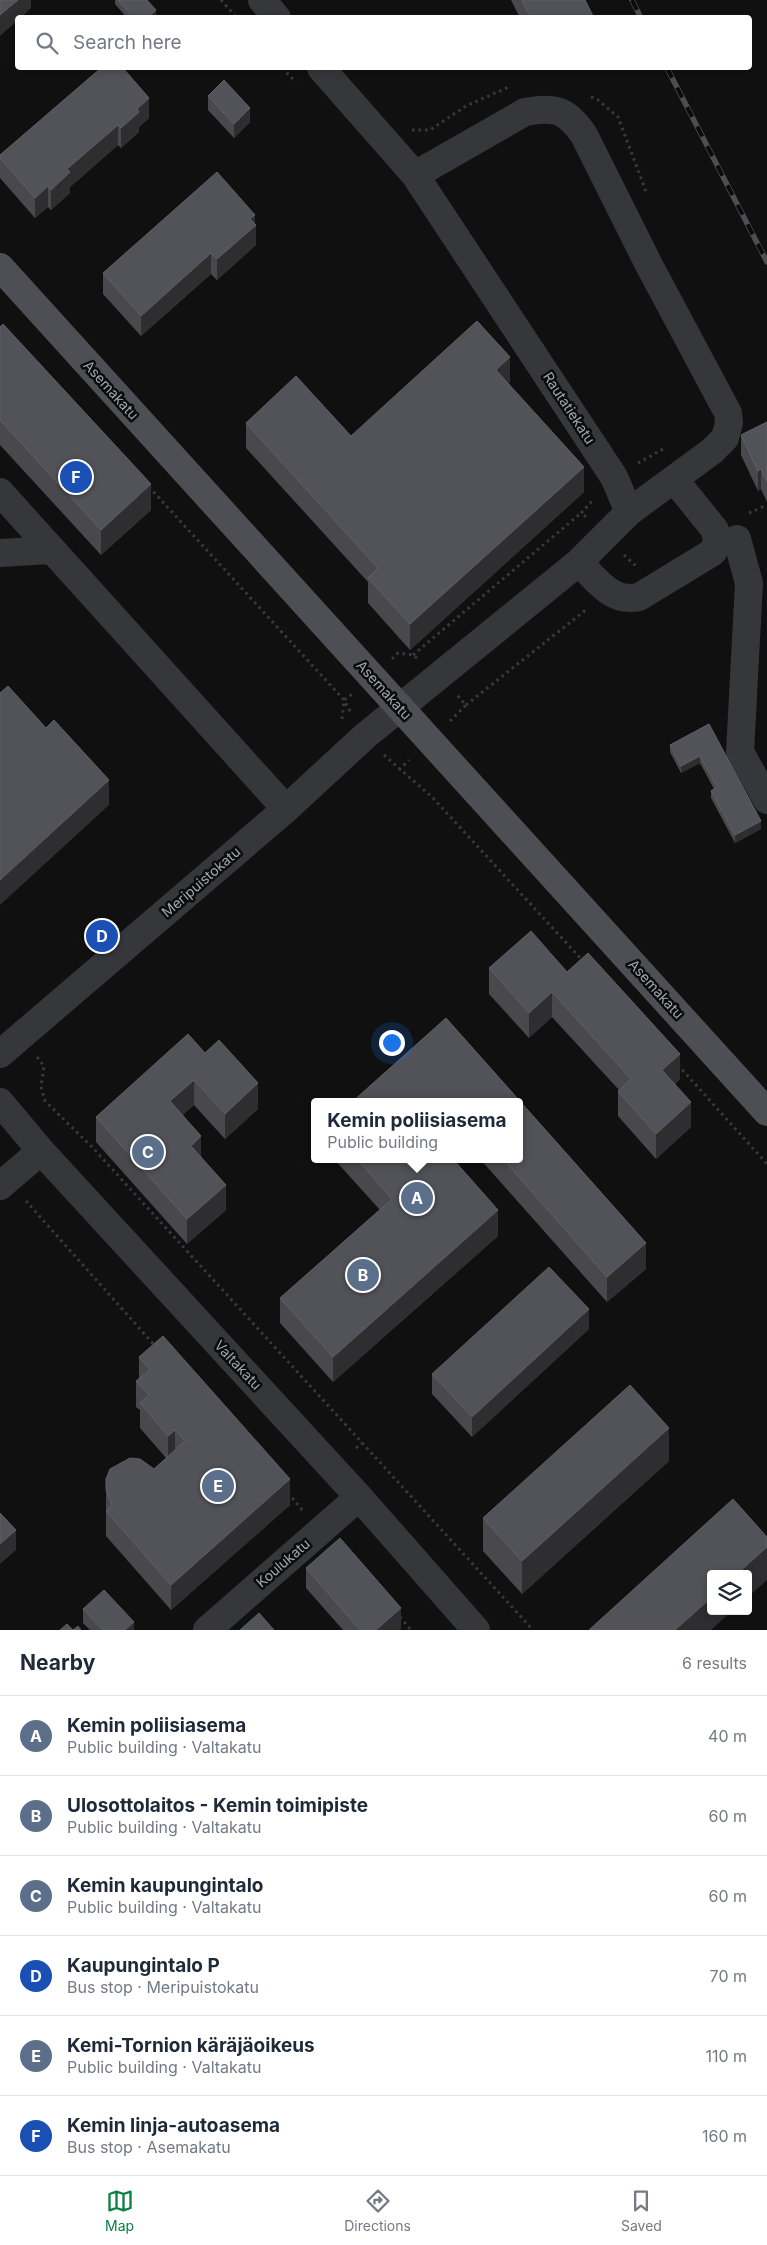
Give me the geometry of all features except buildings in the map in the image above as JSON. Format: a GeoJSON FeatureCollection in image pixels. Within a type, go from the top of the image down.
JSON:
{"type":"FeatureCollection","features":[{"type":"Feature","properties":{"kind":"main road","name":"Asemakatu"},"geometry":{"type":"LineString","coordinates":[[0,268],[767,1112]]}},
{"type":"Feature","properties":{"kind":"street"},"geometry":{"type":"LineString","coordinates":[[262,0],[274,15]]}},
{"type":"Feature","properties":{"kind":"street","name":"Rautatiekatu"},"geometry":{"type":"LineString","coordinates":[[322,70],[415,175],[614,477],[629,512]]}},
{"type":"Feature","properties":{"kind":"street"},"geometry":{"type":"LineString","coordinates":[[399,708],[579,562],[629,512],[712,451],[725,438],[729,423],[728,413],[649,265],[584,135],[573,119],[559,111],[543,108],[525,112],[415,175]]}},
{"type":"Feature","properties":{"kind":"street"},"geometry":{"type":"LineString","coordinates":[[579,562],[601,586],[613,595],[628,600],[639,597],[713,552],[717,541],[715,530],[674,480]]}},
{"type":"Feature","properties":{"kind":"street"},"geometry":{"type":"LineString","coordinates":[[1,494],[13,523],[50,550],[286,809]]}},
{"type":"Feature","properties":{"kind":"street"},"geometry":{"type":"LineString","coordinates":[[737,539],[749,583],[740,752],[767,800]]}},
{"type":"Feature","properties":{"kind":"street"},"geometry":{"type":"LineString","coordinates":[[0,553],[50,550]]}},
{"type":"Feature","properties":{"kind":"street","name":"Meripuistokatu"},"geometry":{"type":"LineString","coordinates":[[9,1046],[286,809],[364,736],[399,708]]}},
{"type":"Feature","properties":{"kind":"street","name":"Valtakatu"},"geometry":{"type":"LineString","coordinates":[[0,1102],[41,1151],[359,1497],[476,1630]]}},
{"type":"Feature","properties":{"kind":"street"},"geometry":{"type":"LineString","coordinates":[[3,1183],[41,1151]]}},
{"type":"Feature","properties":{"kind":"street","name":"Koulukatu"},"geometry":{"type":"LineString","coordinates":[[207,1630],[359,1497]]}},
{"type":"Feature","properties":{"kind":"path"},"geometry":{"type":"LineString","coordinates":[[221,0],[234,15]]}},
{"type":"Feature","properties":{"kind":"path"},"geometry":{"type":"LineString","coordinates":[[413,655],[581,513]]}},
{"type":"Feature","properties":{"kind":"path"},"geometry":{"type":"LineString","coordinates":[[9,1046],[44,1066],[41,1087],[45,1101],[92,1147],[533,1630]]}},
{"type":"Feature","properties":{"kind":"path"},"geometry":{"type":"LineString","coordinates":[[3,1183],[160,1351]]}},
{"type":"Feature","properties":{"kind":"path"},"geometry":{"type":"LineString","coordinates":[[356,1448],[362,1443]]}},
{"type":"Feature","properties":{"kind":"path"},"geometry":{"type":"LineString","coordinates":[[284,1489],[321,1530]]}},
{"type":"Feature","properties":{"kind":"path"},"geometry":{"type":"LineString","coordinates":[[398,1616],[411,1630]]}},
{"type":"Feature","properties":{"kind":"railway"},"geometry":{"type":"LineString","coordinates":[[632,0],[640,15]]}},
{"type":"Feature","properties":{"kind":"railway"},"geometry":{"type":"LineString","coordinates":[[668,70],[767,262]]}},
{"type":"Feature","properties":{"kind":"place","name":"Kemin linja-autoasema"},"geometry":{"type":"Point","coordinates":[76,477]}},
{"type":"Feature","properties":{"kind":"place","name":"Kaupungintalo P"},"geometry":{"type":"Point","coordinates":[102,936]}},
{"type":"Feature","properties":{"kind":"place","name":"Kemin kaupungintalo"},"geometry":{"type":"Point","coordinates":[148,1152]}},
{"type":"Feature","properties":{"kind":"place","name":"Kemin poliisiasema"},"geometry":{"type":"Point","coordinates":[417,1198]}},
{"type":"Feature","properties":{"kind":"place","name":"Ulosottolaitos - Kemin toimipiste"},"geometry":{"type":"Point","coordinates":[363,1275]}},
{"type":"Feature","properties":{"kind":"place","name":"Kemi-Tornion käräjäoikeus"},"geometry":{"type":"Point","coordinates":[218,1486]}}]}
